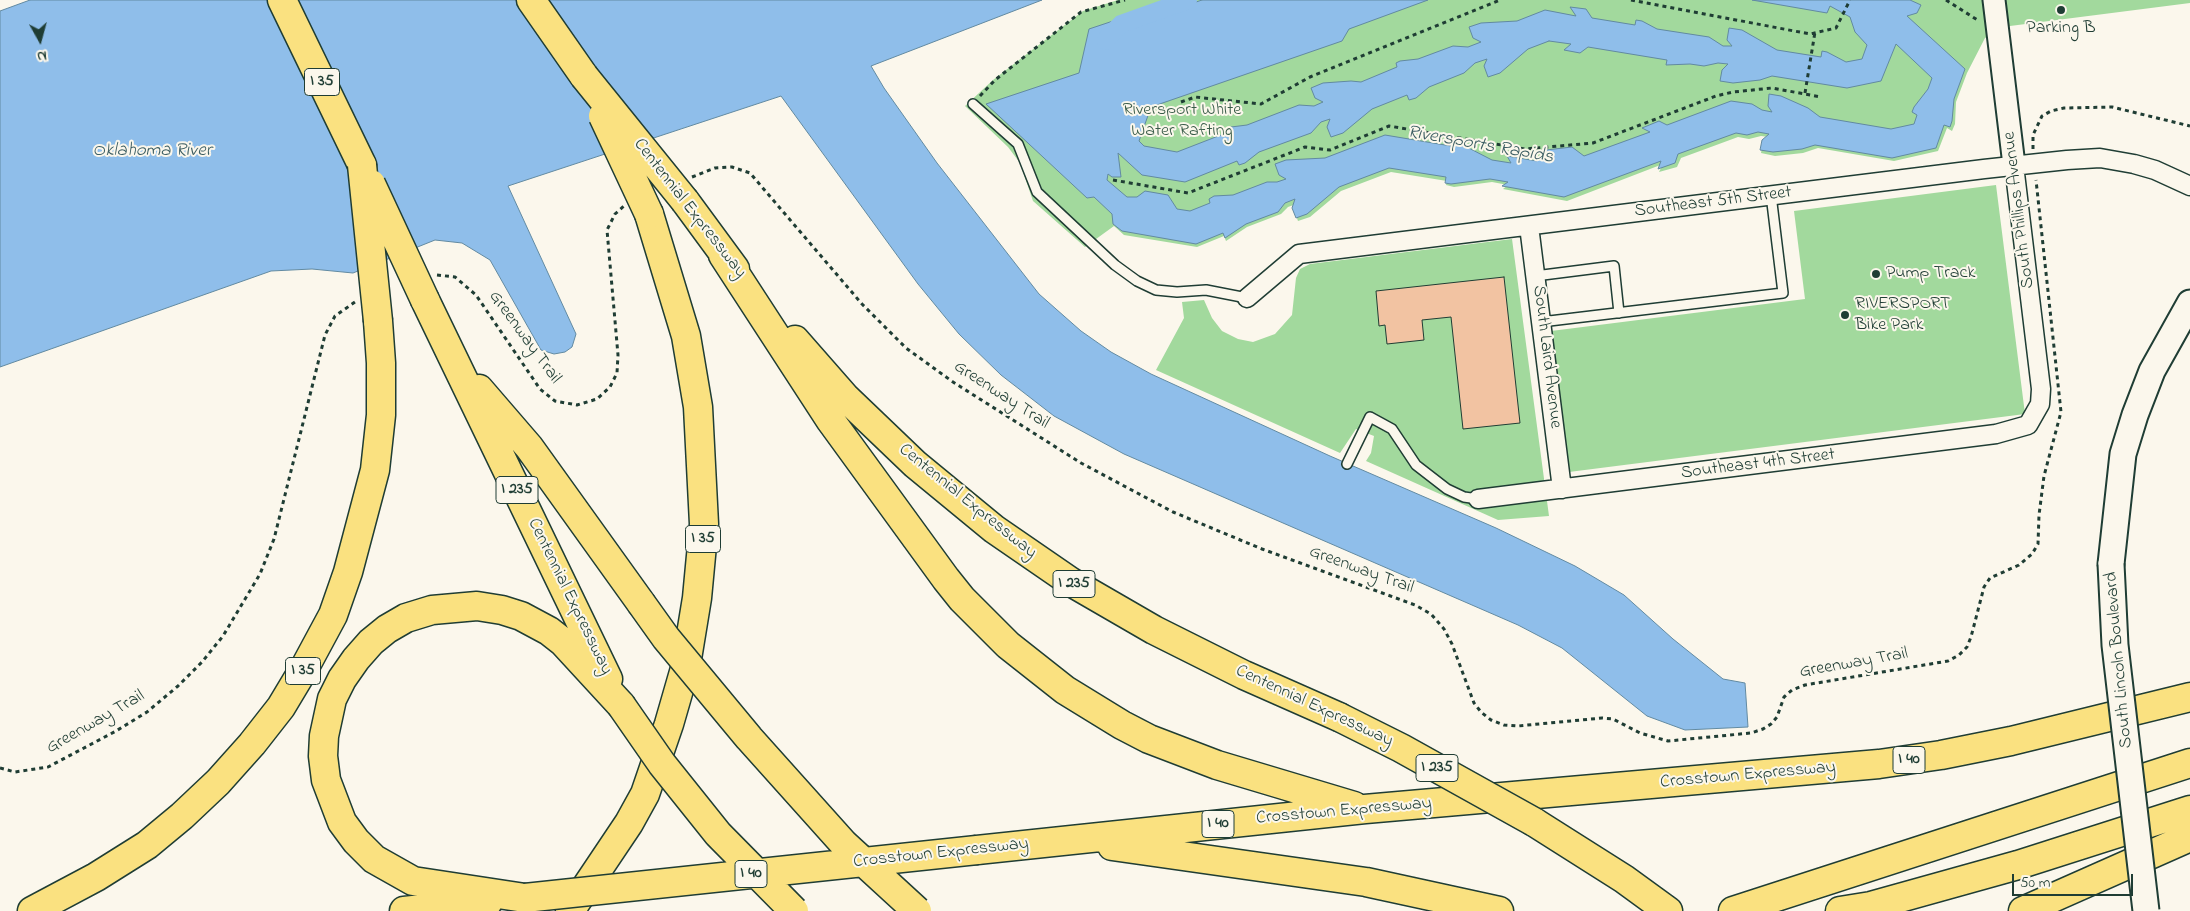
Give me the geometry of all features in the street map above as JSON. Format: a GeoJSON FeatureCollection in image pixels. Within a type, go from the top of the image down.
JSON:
{"type":"FeatureCollection","features":[{"type":"Feature","properties":{"kind":"highway","name":"I 35"},"geometry":{"type":"LineString","coordinates":[[32,911],[96,877],[147,845],[182,816],[218,782],[252,744],[281,707],[305,668],[332,614],[348,572],[375,470],[381,415],[381,363],[370,310],[362,165],[282,0]]}},
{"type":"Feature","properties":{"kind":"highway","name":"I 35"},"geometry":{"type":"LineString","coordinates":[[531,0],[584,76],[686,336],[698,407],[704,524],[697,598],[686,665],[669,724],[645,794],[629,823],[570,911]]}},
{"type":"Feature","properties":{"kind":"highway","name":"Centennial Expressway"},"geometry":{"type":"LineString","coordinates":[[584,76],[686,190],[723,255],[845,397],[915,464],[994,529],[1071,582],[1154,630],[1244,675],[1339,717],[1427,762],[1534,822],[1624,879],[1668,911]]}},
{"type":"Feature","properties":{"kind":"highway","name":"Centennial Expressway"},"geometry":{"type":"LineString","coordinates":[[362,165],[428,288],[456,362],[621,705],[662,764],[718,834],[794,911]]}},
{"type":"Feature","properties":{"kind":"highway"},"geometry":{"type":"LineString","coordinates":[[723,255],[831,421],[946,579],[962,599],[1008,645],[1065,690],[1122,725],[1149,739],[1217,765],[1365,810]]}},
{"type":"Feature","properties":{"kind":"highway"},"geometry":{"type":"LineString","coordinates":[[456,362],[529,447],[666,638],[749,738],[844,844],[916,911]]}},
{"type":"Feature","properties":{"kind":"highway"},"geometry":{"type":"LineString","coordinates":[[524,898],[413,881],[374,859],[356,841],[342,822],[326,780],[323,756],[324,736],[332,699],[342,679],[371,642],[387,629],[406,618],[432,610],[469,606],[502,610],[534,622],[549,631],[563,642],[621,705]]}},
{"type":"Feature","properties":{"kind":"highway","name":"Crosstown Expressway"},"geometry":{"type":"LineString","coordinates":[[404,911],[1365,810],[1879,764],[1941,755],[2011,741],[2190,697]]}},
{"type":"Feature","properties":{"kind":"highway"},"geometry":{"type":"LineString","coordinates":[[1733,911],[2190,763]]}},
{"type":"Feature","properties":{"kind":"highway"},"geometry":{"type":"LineString","coordinates":[[1840,911],[1872,906],[2018,865],[2190,810]]}},
{"type":"Feature","properties":{"kind":"highway"},"geometry":{"type":"LineString","coordinates":[[2022,911],[2190,837]]}},
{"type":"Feature","properties":{"kind":"highway"},"geometry":{"type":"LineString","coordinates":[[1071,841],[1308,873],[1417,892],[1499,911]]}},
{"type":"Feature","properties":{"kind":"main road","name":"South Lincoln Boulevard"},"geometry":{"type":"LineString","coordinates":[[2146,911],[2114,645],[2111,564],[2123,454],[2135,415],[2152,371],[2190,303]]}},
{"type":"Feature","properties":{"kind":"street","name":"South Phillips Avenue"},"geometry":{"type":"LineString","coordinates":[[1994,0],[2041,389],[2040,404],[2033,418]]}},
{"type":"Feature","properties":{"kind":"street","name":"Southeast 5th Street"},"geometry":{"type":"LineString","coordinates":[[1246,298],[1299,254],[2014,165],[2067,160],[2115,160],[2155,170],[2190,186]]}},
{"type":"Feature","properties":{"kind":"street","name":"South Laird Avenue"},"geometry":{"type":"LineString","coordinates":[[1529,226],[1562,489]]}},
{"type":"Feature","properties":{"kind":"street","name":"Southeast 4th Street"},"geometry":{"type":"LineString","coordinates":[[1478,499],[1996,434],[2028,424],[2033,418]]}},
{"type":"Feature","properties":{"kind":"lane"},"geometry":{"type":"LineString","coordinates":[[973,104],[989,113],[1018,144],[1037,192],[1115,264],[1137,281],[1156,290],[1177,292],[1206,290],[1246,298]]}},
{"type":"Feature","properties":{"kind":"lane"},"geometry":{"type":"LineString","coordinates":[[1541,322],[1783,293],[1771,195]]}},
{"type":"Feature","properties":{"kind":"lane"},"geometry":{"type":"LineString","coordinates":[[1535,276],[1614,266],[1620,313]]}},
{"type":"Feature","properties":{"kind":"lane"},"geometry":{"type":"LineString","coordinates":[[1347,464],[1370,417],[1392,429],[1416,465],[1446,489],[1464,497],[1478,499]]}},
{"type":"Feature","properties":{"kind":"path"},"geometry":{"type":"LineString","coordinates":[[973,104],[995,80],[1081,12],[1125,0]]}},
{"type":"Feature","properties":{"kind":"path"},"geometry":{"type":"LineString","coordinates":[[1181,102],[1195,97],[1261,104],[1310,78],[1500,0]]}},
{"type":"Feature","properties":{"kind":"path"},"geometry":{"type":"LineString","coordinates":[[1631,0],[1810,34],[1836,28],[1850,0]]}},
{"type":"Feature","properties":{"kind":"path"},"geometry":{"type":"LineString","coordinates":[[1946,0],[1998,33]]}},
{"type":"Feature","properties":{"kind":"path"},"geometry":{"type":"LineString","coordinates":[[1805,93],[1815,32]]}},
{"type":"Feature","properties":{"kind":"path"},"geometry":{"type":"LineString","coordinates":[[1113,180],[1188,193],[1305,148],[1330,150],[1389,126],[1525,149],[1593,143],[1716,96],[1733,92],[1772,88],[1821,97]]}},
{"type":"Feature","properties":{"kind":"path"},"geometry":{"type":"LineString","coordinates":[[2033,149],[2033,135],[2042,116],[2064,108],[2112,107],[2190,126]]}},
{"type":"Feature","properties":{"kind":"path","name":"Greenway Trail"},"geometry":{"type":"LineString","coordinates":[[686,190],[715,168],[732,167],[750,173],[862,304],[906,348],[953,382],[1081,463],[1173,512],[1262,549],[1415,605],[1431,614],[1444,629],[1452,644],[1474,703],[1480,712],[1491,720],[1504,725],[1518,726],[1602,718],[1613,719],[1640,733],[1668,740],[1751,732],[1763,729],[1777,717],[1784,697],[1792,690],[1805,685],[1948,661],[1959,655],[1967,647],[1972,637],[1978,605],[1987,583],[1998,573],[2019,565],[2032,554],[2038,544],[2038,515],[2044,476],[2061,412],[2036,177]]}},
{"type":"Feature","properties":{"kind":"path","name":"Greenway Trail"},"geometry":{"type":"LineString","coordinates":[[428,288],[442,274],[455,277],[466,285],[476,295],[540,389],[555,401],[577,404],[597,399],[610,387],[617,373],[618,355],[607,230],[615,214],[637,210]]}},
{"type":"Feature","properties":{"kind":"path","name":"Greenway Trail"},"geometry":{"type":"LineString","coordinates":[[0,768],[16,772],[48,767],[116,731],[147,712],[178,686],[202,662],[223,636],[260,574],[274,539],[325,335],[330,322],[344,308],[370,310]]}},
{"type":"Feature","properties":{"kind":"green space","name":"Riversport White Water Rafting"},"geometry":{"type":"Polygon","coordinates":[[[1118,0],[2190,0],[2190,3],[2010,26],[1985,38],[1967,73],[1956,102],[1955,124],[1952,131],[1947,128],[1938,151],[1894,161],[1818,148],[1803,153],[1775,156],[1761,153],[1763,143],[1769,137],[1761,136],[1749,139],[1738,137],[1681,158],[1677,167],[1659,172],[1663,164],[1567,201],[1503,189],[1508,185],[1492,182],[1454,187],[1446,185],[1447,181],[1391,172],[1341,191],[1310,217],[1298,221],[1294,210],[1296,204],[1288,207],[1281,214],[1247,227],[1226,241],[1224,236],[1197,247],[1124,235],[1114,226],[1085,247],[1033,201],[1020,163],[1008,147],[965,106],[993,80],[1083,11],[1118,0]]]}},
{"type":"Feature","properties":{"kind":"green space","name":"RIVERSPORT Bike Park"},"geometry":{"type":"Polygon","coordinates":[[[1996,185],[2025,414],[1569,472],[1551,331],[1805,299],[1794,211],[1996,185]]]}},
{"type":"Feature","properties":{"kind":"green space"},"geometry":{"type":"Polygon","coordinates":[[[1512,239],[1549,516],[1498,520],[1366,461],[1371,453],[1374,436],[1356,429],[1340,453],[1156,370],[1184,318],[1182,302],[1204,300],[1212,318],[1222,331],[1238,339],[1253,342],[1275,334],[1292,315],[1296,278],[1300,269],[1310,264],[1512,239]]]}},
{"type":"Feature","properties":{"kind":"water","name":"Oklahoma River"},"geometry":{"type":"Polygon","coordinates":[[[30,0],[1042,0],[871,66],[884,88],[937,163],[1039,294],[1081,331],[1111,352],[1151,374],[1330,456],[1496,528],[1575,566],[1624,595],[1673,639],[1723,679],[1745,683],[1748,727],[1685,730],[1647,716],[1562,648],[1518,625],[1124,454],[1054,416],[1001,375],[959,334],[918,284],[781,96],[508,186],[576,334],[572,347],[565,352],[554,354],[541,350],[490,260],[462,243],[435,240],[353,273],[312,269],[271,271],[0,367],[0,11],[30,0]]]}},
{"type":"Feature","properties":{"kind":"water","name":"Riversports Rapids"},"geometry":{"type":"Polygon","coordinates":[[[1202,0],[1428,0],[1349,29],[1342,41],[1151,107],[1139,141],[1144,146],[1177,152],[1226,133],[1225,129],[1247,125],[1299,105],[1314,106],[1323,102],[1315,98],[1311,88],[1323,83],[1361,82],[1397,67],[1396,63],[1400,61],[1418,59],[1453,46],[1468,47],[1481,42],[1473,38],[1469,27],[1481,23],[1517,21],[1545,10],[1576,16],[1570,7],[1586,9],[1592,18],[1635,25],[1636,20],[1657,29],[1709,37],[1723,46],[1732,46],[1727,40],[1729,28],[1742,30],[1777,50],[1821,57],[1822,51],[1846,62],[1862,59],[1867,45],[1855,32],[1850,17],[1830,6],[1827,13],[1752,0],[1910,0],[1921,5],[1917,13],[1907,16],[1965,69],[1954,99],[1950,127],[1944,125],[1936,148],[1892,158],[1815,145],[1802,149],[1773,152],[1760,150],[1762,140],[1769,134],[1758,132],[1747,135],[1736,133],[1678,154],[1675,163],[1658,169],[1661,161],[1564,197],[1502,186],[1508,182],[1490,179],[1451,184],[1445,183],[1446,177],[1389,168],[1339,187],[1307,214],[1296,218],[1292,208],[1295,199],[1285,203],[1278,212],[1246,224],[1225,238],[1223,233],[1196,244],[1122,231],[1113,224],[1112,214],[1094,197],[1087,198],[986,104],[1079,73],[1089,29],[1119,19],[1122,27],[1202,0]],[[1549,41],[1528,49],[1500,73],[1488,77],[1484,66],[1487,59],[1475,63],[1464,73],[1429,87],[1416,98],[1409,100],[1407,95],[1372,109],[1343,133],[1331,137],[1327,127],[1330,119],[1321,122],[1311,133],[1259,152],[1245,163],[1239,165],[1237,161],[1185,182],[1142,175],[1118,153],[1121,177],[1112,177],[1108,174],[1107,180],[1127,197],[1137,197],[1145,191],[1168,195],[1177,209],[1190,211],[1210,203],[1209,199],[1214,196],[1233,195],[1267,182],[1277,182],[1286,179],[1279,175],[1275,164],[1286,160],[1325,158],[1385,135],[1451,146],[1452,142],[1459,143],[1492,160],[1511,163],[1507,156],[1537,161],[1546,150],[1572,147],[1584,156],[1650,132],[1642,128],[1659,121],[1667,125],[1731,101],[1752,104],[1762,110],[1772,112],[1768,106],[1769,94],[1781,96],[1808,108],[1820,117],[1891,129],[1914,124],[1917,115],[1912,112],[1928,89],[1932,78],[1896,44],[1881,81],[1847,88],[1772,76],[1760,80],[1733,83],[1720,81],[1722,70],[1728,64],[1718,63],[1704,66],[1690,64],[1666,65],[1667,60],[1588,47],[1580,53],[1564,50],[1571,44],[1549,41]]]}},
{"type":"Feature","properties":{"kind":"building"},"geometry":{"type":"Polygon","coordinates":[[[1504,277],[1520,423],[1463,429],[1451,317],[1422,320],[1424,340],[1387,344],[1385,325],[1379,326],[1376,291],[1504,277]]]}},
{"type":"Feature","properties":{"kind":"waterway"},"geometry":{"type":"LineString","coordinates":[[1106,41],[1121,24],[1188,0]]}},
{"type":"Feature","properties":{"kind":"place","name":"Parking B"},"geometry":{"type":"Point","coordinates":[2061,10]}},
{"type":"Feature","properties":{"kind":"place","name":"Pump Track"},"geometry":{"type":"Point","coordinates":[1876,274]}},
{"type":"Feature","properties":{"kind":"place","name":"RIVERSPORT Bike Park"},"geometry":{"type":"Point","coordinates":[1845,315]}}]}
